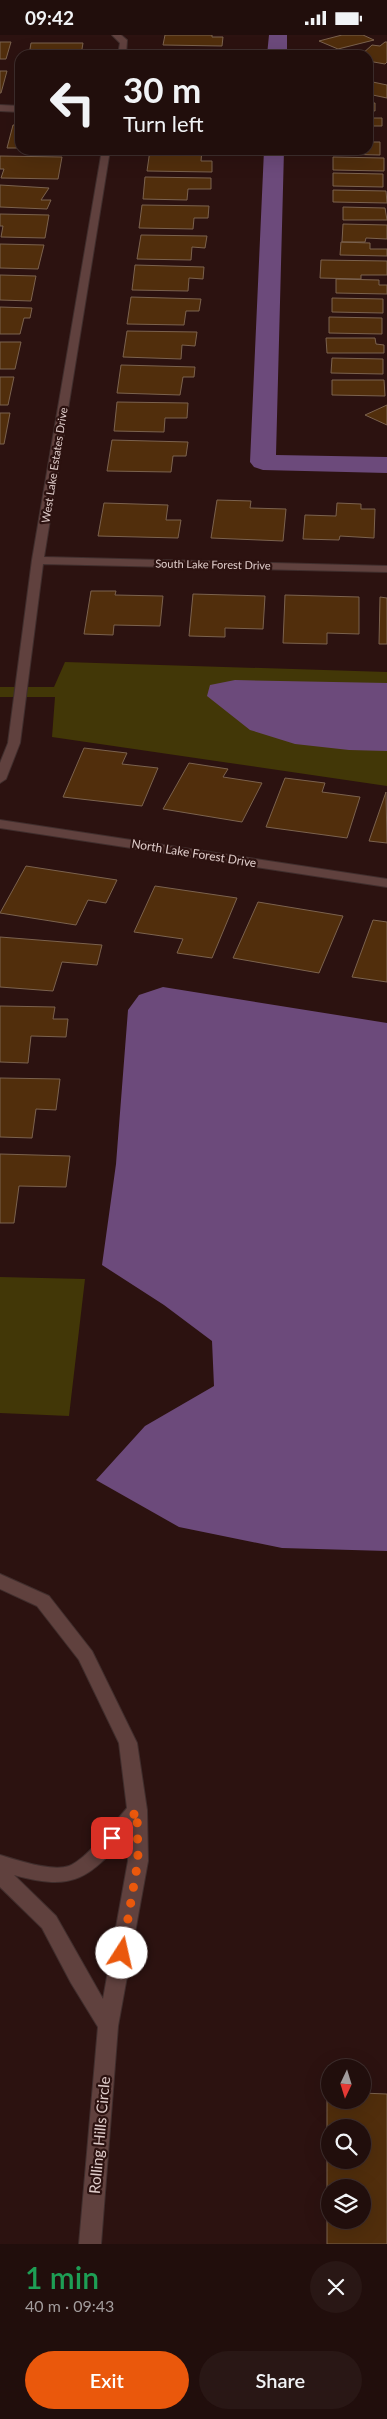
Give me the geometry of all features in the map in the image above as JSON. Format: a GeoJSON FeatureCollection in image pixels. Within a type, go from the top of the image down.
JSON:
{"type":"FeatureCollection","features":[{"type":"Feature","properties":{"kind":"street"},"geometry":{"type":"LineString","coordinates":[[116,35],[124,43],[123,50]]}},
{"type":"Feature","properties":{"kind":"street"},"geometry":{"type":"LineString","coordinates":[[0,108],[15,109]]}},
{"type":"Feature","properties":{"kind":"street","name":"West Lake Estates Drive"},"geometry":{"type":"LineString","coordinates":[[0,779],[14,743],[38,560],[105,155]]}},
{"type":"Feature","properties":{"kind":"street","name":"South Lake Forest Drive"},"geometry":{"type":"LineString","coordinates":[[38,560],[387,569]]}},
{"type":"Feature","properties":{"kind":"street","name":"North Lake Forest Drive"},"geometry":{"type":"LineString","coordinates":[[0,823],[387,883]]}},
{"type":"Feature","properties":{"kind":"street","name":"Rolling Hills Circle"},"geometry":{"type":"LineString","coordinates":[[0,1581],[43,1601],[86,1656],[128,1743],[137,1811],[138,1861],[108,2026],[90,2244]]}},
{"type":"Feature","properties":{"kind":"street"},"geometry":{"type":"LineString","coordinates":[[0,1863],[35,1873],[73,1873],[100,1851],[137,1811]]}},
{"type":"Feature","properties":{"kind":"street"},"geometry":{"type":"LineString","coordinates":[[0,1874],[49,1922],[78,1977],[108,2026]]}},
{"type":"Feature","properties":{"kind":"shaded area"},"geometry":{"type":"Polygon","coordinates":[[[65,662],[387,672],[387,786],[52,737],[55,697],[0,697],[0,687],[54,687],[65,662]]]}},
{"type":"Feature","properties":{"kind":"shaded area"},"geometry":{"type":"Polygon","coordinates":[[[235,680],[387,683],[387,751],[349,750],[295,744],[250,730],[207,696],[210,685],[235,680]]]}},
{"type":"Feature","properties":{"kind":"shaded area"},"geometry":{"type":"Polygon","coordinates":[[[163,987],[387,1023],[387,1551],[282,1548],[179,1527],[96,1480],[145,1426],[214,1386],[212,1341],[164,1305],[102,1265],[116,1164],[128,1010],[139,995],[163,987]]]}},
{"type":"Feature","properties":{"kind":"shaded area"},"geometry":{"type":"Polygon","coordinates":[[[0,1277],[85,1279],[69,1416],[0,1413],[0,1277]]]}},
{"type":"Feature","properties":{"kind":"building"},"geometry":{"type":"Polygon","coordinates":[[[165,35],[212,35],[212,37],[223,37],[222,46],[163,45],[165,35]]]}},
{"type":"Feature","properties":{"kind":"building"},"geometry":{"type":"Polygon","coordinates":[[[342,35],[363,35],[374,40],[338,49],[319,41],[342,35]]]}},
{"type":"Feature","properties":{"kind":"building"},"geometry":{"type":"Polygon","coordinates":[[[0,42],[11,42],[6,59],[0,59],[0,42]]]}},
{"type":"Feature","properties":{"kind":"building"},"geometry":{"type":"Polygon","coordinates":[[[387,42],[387,62],[385,64],[373,62],[373,50],[366,50],[372,45],[380,46],[387,42]]]}},
{"type":"Feature","properties":{"kind":"building"},"geometry":{"type":"Polygon","coordinates":[[[31,43],[83,43],[82,50],[30,50],[31,43]]]}},
{"type":"Feature","properties":{"kind":"building"},"geometry":{"type":"Polygon","coordinates":[[[0,71],[7,71],[1,93],[0,93],[0,71]]]}},
{"type":"Feature","properties":{"kind":"building"},"geometry":{"type":"Polygon","coordinates":[[[373,82],[387,85],[387,98],[373,95],[373,82]]]}},
{"type":"Feature","properties":{"kind":"building"},"geometry":{"type":"Polygon","coordinates":[[[373,103],[375,103],[375,111],[373,111],[373,103]]]}},
{"type":"Feature","properties":{"kind":"building"},"geometry":{"type":"Polygon","coordinates":[[[373,118],[382,118],[382,126],[373,126],[373,118]]]}},
{"type":"Feature","properties":{"kind":"building"},"geometry":{"type":"Polygon","coordinates":[[[13,125],[15,125],[15,148],[7,148],[13,125]]]}},
{"type":"Feature","properties":{"kind":"building"},"geometry":{"type":"Polygon","coordinates":[[[373,142],[380,142],[380,155],[373,155],[373,142]]]}},
{"type":"Feature","properties":{"kind":"building"},"geometry":{"type":"Polygon","coordinates":[[[149,155],[202,155],[201,161],[212,161],[212,172],[147,171],[149,155]]]}},
{"type":"Feature","properties":{"kind":"building"},"geometry":{"type":"Polygon","coordinates":[[[0,156],[62,157],[58,179],[1,178],[4,169],[0,169],[0,156]]]}},
{"type":"Feature","properties":{"kind":"building"},"geometry":{"type":"Polygon","coordinates":[[[333,157],[384,158],[384,171],[333,170],[333,157]]]}},
{"type":"Feature","properties":{"kind":"building"},"geometry":{"type":"Polygon","coordinates":[[[333,173],[383,174],[383,187],[333,186],[333,173]]]}},
{"type":"Feature","properties":{"kind":"building"},"geometry":{"type":"Polygon","coordinates":[[[145,177],[211,178],[211,189],[188,189],[187,200],[143,199],[145,177]]]}},
{"type":"Feature","properties":{"kind":"building"},"geometry":{"type":"Polygon","coordinates":[[[0,185],[49,188],[41,200],[51,200],[47,209],[0,207],[0,185]]]}},
{"type":"Feature","properties":{"kind":"building"},"geometry":{"type":"Polygon","coordinates":[[[333,190],[386,191],[387,203],[333,202],[333,190]]]}},
{"type":"Feature","properties":{"kind":"building"},"geometry":{"type":"Polygon","coordinates":[[[142,205],[209,206],[208,218],[194,218],[193,229],[139,228],[142,205]]]}},
{"type":"Feature","properties":{"kind":"building"},"geometry":{"type":"Polygon","coordinates":[[[343,207],[385,208],[387,220],[343,220],[343,207]]]}},
{"type":"Feature","properties":{"kind":"building"},"geometry":{"type":"Polygon","coordinates":[[[0,214],[49,215],[45,238],[1,237],[3,226],[0,226],[0,214]]]}},
{"type":"Feature","properties":{"kind":"building"},"geometry":{"type":"Polygon","coordinates":[[[343,224],[387,225],[387,239],[366,238],[365,242],[342,242],[343,224]]]}},
{"type":"Feature","properties":{"kind":"building"},"geometry":{"type":"Polygon","coordinates":[[[141,235],[207,236],[205,248],[192,247],[191,260],[137,259],[141,235]]]}},
{"type":"Feature","properties":{"kind":"building"},"geometry":{"type":"Polygon","coordinates":[[[341,242],[370,243],[370,249],[387,249],[387,256],[340,255],[341,242]]]}},
{"type":"Feature","properties":{"kind":"building"},"geometry":{"type":"Polygon","coordinates":[[[0,244],[44,245],[38,269],[0,268],[0,244]]]}},
{"type":"Feature","properties":{"kind":"building"},"geometry":{"type":"Polygon","coordinates":[[[321,260],[387,261],[387,275],[361,275],[361,279],[320,278],[321,260]]]}},
{"type":"Feature","properties":{"kind":"building"},"geometry":{"type":"Polygon","coordinates":[[[135,265],[204,267],[203,279],[189,278],[188,291],[132,290],[135,265]]]}},
{"type":"Feature","properties":{"kind":"building"},"geometry":{"type":"Polygon","coordinates":[[[0,275],[36,276],[31,301],[0,300],[0,275]]]}},
{"type":"Feature","properties":{"kind":"building"},"geometry":{"type":"Polygon","coordinates":[[[336,279],[379,280],[379,285],[387,285],[387,294],[336,293],[336,279]]]}},
{"type":"Feature","properties":{"kind":"building"},"geometry":{"type":"Polygon","coordinates":[[[131,297],[201,299],[199,311],[186,311],[184,325],[127,324],[131,297]]]}},
{"type":"Feature","properties":{"kind":"building"},"geometry":{"type":"Polygon","coordinates":[[[332,298],[383,299],[383,313],[332,312],[332,298]]]}},
{"type":"Feature","properties":{"kind":"building"},"geometry":{"type":"Polygon","coordinates":[[[0,307],[32,308],[30,318],[24,318],[20,334],[0,334],[0,307]]]}},
{"type":"Feature","properties":{"kind":"building"},"geometry":{"type":"Polygon","coordinates":[[[329,317],[382,318],[382,334],[329,333],[329,317]]]}},
{"type":"Feature","properties":{"kind":"building"},"geometry":{"type":"Polygon","coordinates":[[[127,331],[197,332],[195,346],[182,345],[181,359],[123,357],[127,331]]]}},
{"type":"Feature","properties":{"kind":"building"},"geometry":{"type":"Polygon","coordinates":[[[326,338],[375,338],[376,344],[384,345],[384,353],[327,353],[326,338]]]}},
{"type":"Feature","properties":{"kind":"building"},"geometry":{"type":"Polygon","coordinates":[[[0,342],[21,342],[15,369],[0,369],[0,342]]]}},
{"type":"Feature","properties":{"kind":"building"},"geometry":{"type":"Polygon","coordinates":[[[332,358],[383,359],[383,374],[331,373],[332,358]]]}},
{"type":"Feature","properties":{"kind":"building"},"geometry":{"type":"Polygon","coordinates":[[[121,365],[195,367],[194,377],[183,377],[180,395],[117,393],[121,365]]]}},
{"type":"Feature","properties":{"kind":"building"},"geometry":{"type":"Polygon","coordinates":[[[0,377],[14,377],[8,405],[0,405],[0,377]]]}},
{"type":"Feature","properties":{"kind":"building"},"geometry":{"type":"Polygon","coordinates":[[[332,380],[384,380],[385,396],[332,395],[332,380]]]}},
{"type":"Feature","properties":{"kind":"building"},"geometry":{"type":"Polygon","coordinates":[[[117,402],[188,403],[187,418],[165,418],[164,432],[114,431],[117,402]]]}},
{"type":"Feature","properties":{"kind":"building"},"geometry":{"type":"Polygon","coordinates":[[[387,405],[387,425],[365,415],[387,405]]]}},
{"type":"Feature","properties":{"kind":"building"},"geometry":{"type":"Polygon","coordinates":[[[0,413],[10,413],[4,444],[0,444],[0,413]]]}},
{"type":"Feature","properties":{"kind":"building"},"geometry":{"type":"Polygon","coordinates":[[[112,440],[188,442],[186,456],[173,456],[171,472],[107,471],[112,440]]]}},
{"type":"Feature","properties":{"kind":"building"},"geometry":{"type":"Polygon","coordinates":[[[217,500],[251,501],[250,508],[286,509],[283,541],[211,538],[217,500]]]}},
{"type":"Feature","properties":{"kind":"building"},"geometry":{"type":"Polygon","coordinates":[[[104,503],[168,505],[166,520],[181,520],[178,538],[98,536],[104,503]]]}},
{"type":"Feature","properties":{"kind":"building"},"geometry":{"type":"Polygon","coordinates":[[[337,503],[361,504],[361,509],[375,509],[374,538],[340,536],[339,540],[303,539],[305,515],[336,516],[337,503]]]}},
{"type":"Feature","properties":{"kind":"building"},"geometry":{"type":"Polygon","coordinates":[[[91,591],[116,591],[115,595],[163,596],[160,626],[114,625],[113,635],[84,634],[91,591]]]}},
{"type":"Feature","properties":{"kind":"building"},"geometry":{"type":"Polygon","coordinates":[[[193,594],[265,596],[263,629],[225,628],[225,637],[189,636],[193,594]]]}},
{"type":"Feature","properties":{"kind":"building"},"geometry":{"type":"Polygon","coordinates":[[[285,595],[359,597],[359,634],[327,633],[327,644],[283,643],[285,595]]]}},
{"type":"Feature","properties":{"kind":"building"},"geometry":{"type":"Polygon","coordinates":[[[380,597],[387,598],[387,644],[379,644],[380,597]]]}},
{"type":"Feature","properties":{"kind":"building"},"geometry":{"type":"Polygon","coordinates":[[[84,748],[127,753],[122,764],[158,768],[142,806],[63,797],[84,748]]]}},
{"type":"Feature","properties":{"kind":"building"},"geometry":{"type":"Polygon","coordinates":[[[189,763],[228,769],[223,777],[262,783],[242,822],[163,809],[189,763]]]}},
{"type":"Feature","properties":{"kind":"building"},"geometry":{"type":"Polygon","coordinates":[[[285,778],[325,783],[322,792],[360,797],[347,838],[266,827],[285,778]]]}},
{"type":"Feature","properties":{"kind":"building"},"geometry":{"type":"Polygon","coordinates":[[[386,792],[387,843],[369,841],[386,792]]]}},
{"type":"Feature","properties":{"kind":"building"},"geometry":{"type":"Polygon","coordinates":[[[26,866],[117,880],[106,903],[88,900],[76,925],[0,913],[26,866]]]}},
{"type":"Feature","properties":{"kind":"building"},"geometry":{"type":"Polygon","coordinates":[[[155,886],[237,898],[212,958],[177,953],[183,939],[134,932],[155,886]]]}},
{"type":"Feature","properties":{"kind":"building"},"geometry":{"type":"Polygon","coordinates":[[[258,902],[343,916],[319,973],[233,958],[258,902]]]}},
{"type":"Feature","properties":{"kind":"building"},"geometry":{"type":"Polygon","coordinates":[[[373,920],[387,922],[387,982],[352,977],[373,920]]]}},
{"type":"Feature","properties":{"kind":"building"},"geometry":{"type":"Polygon","coordinates":[[[0,937],[102,945],[97,965],[62,962],[53,991],[0,987],[0,937]]]}},
{"type":"Feature","properties":{"kind":"building"},"geometry":{"type":"Polygon","coordinates":[[[0,1006],[55,1007],[53,1019],[68,1019],[66,1037],[31,1036],[28,1063],[0,1062],[0,1006]]]}},
{"type":"Feature","properties":{"kind":"building"},"geometry":{"type":"Polygon","coordinates":[[[0,1078],[60,1079],[56,1110],[36,1109],[32,1138],[0,1137],[0,1078]]]}},
{"type":"Feature","properties":{"kind":"building"},"geometry":{"type":"Polygon","coordinates":[[[0,1154],[70,1156],[66,1187],[19,1186],[14,1223],[0,1223],[0,1154]]]}},
{"type":"Feature","properties":{"kind":"building"},"geometry":{"type":"Polygon","coordinates":[[[371,2093],[387,2094],[387,2244],[327,2244],[327,2229],[371,2229],[371,2179],[327,2179],[327,2169],[371,2169],[371,2119],[327,2119],[327,2109],[371,2109],[371,2093]]]}},
{"type":"Feature","properties":{"kind":"waterway"},"geometry":{"type":"LineString","coordinates":[[277,50],[278,35]]}},
{"type":"Feature","properties":{"kind":"waterway"},"geometry":{"type":"LineString","coordinates":[[274,155],[263,462],[387,465]]}},
{"type":"Feature","properties":{"kind":"route"},"geometry":{"type":"LineString","coordinates":[[112,1838],[137,1811],[138,1861],[122,1953]]}}]}
